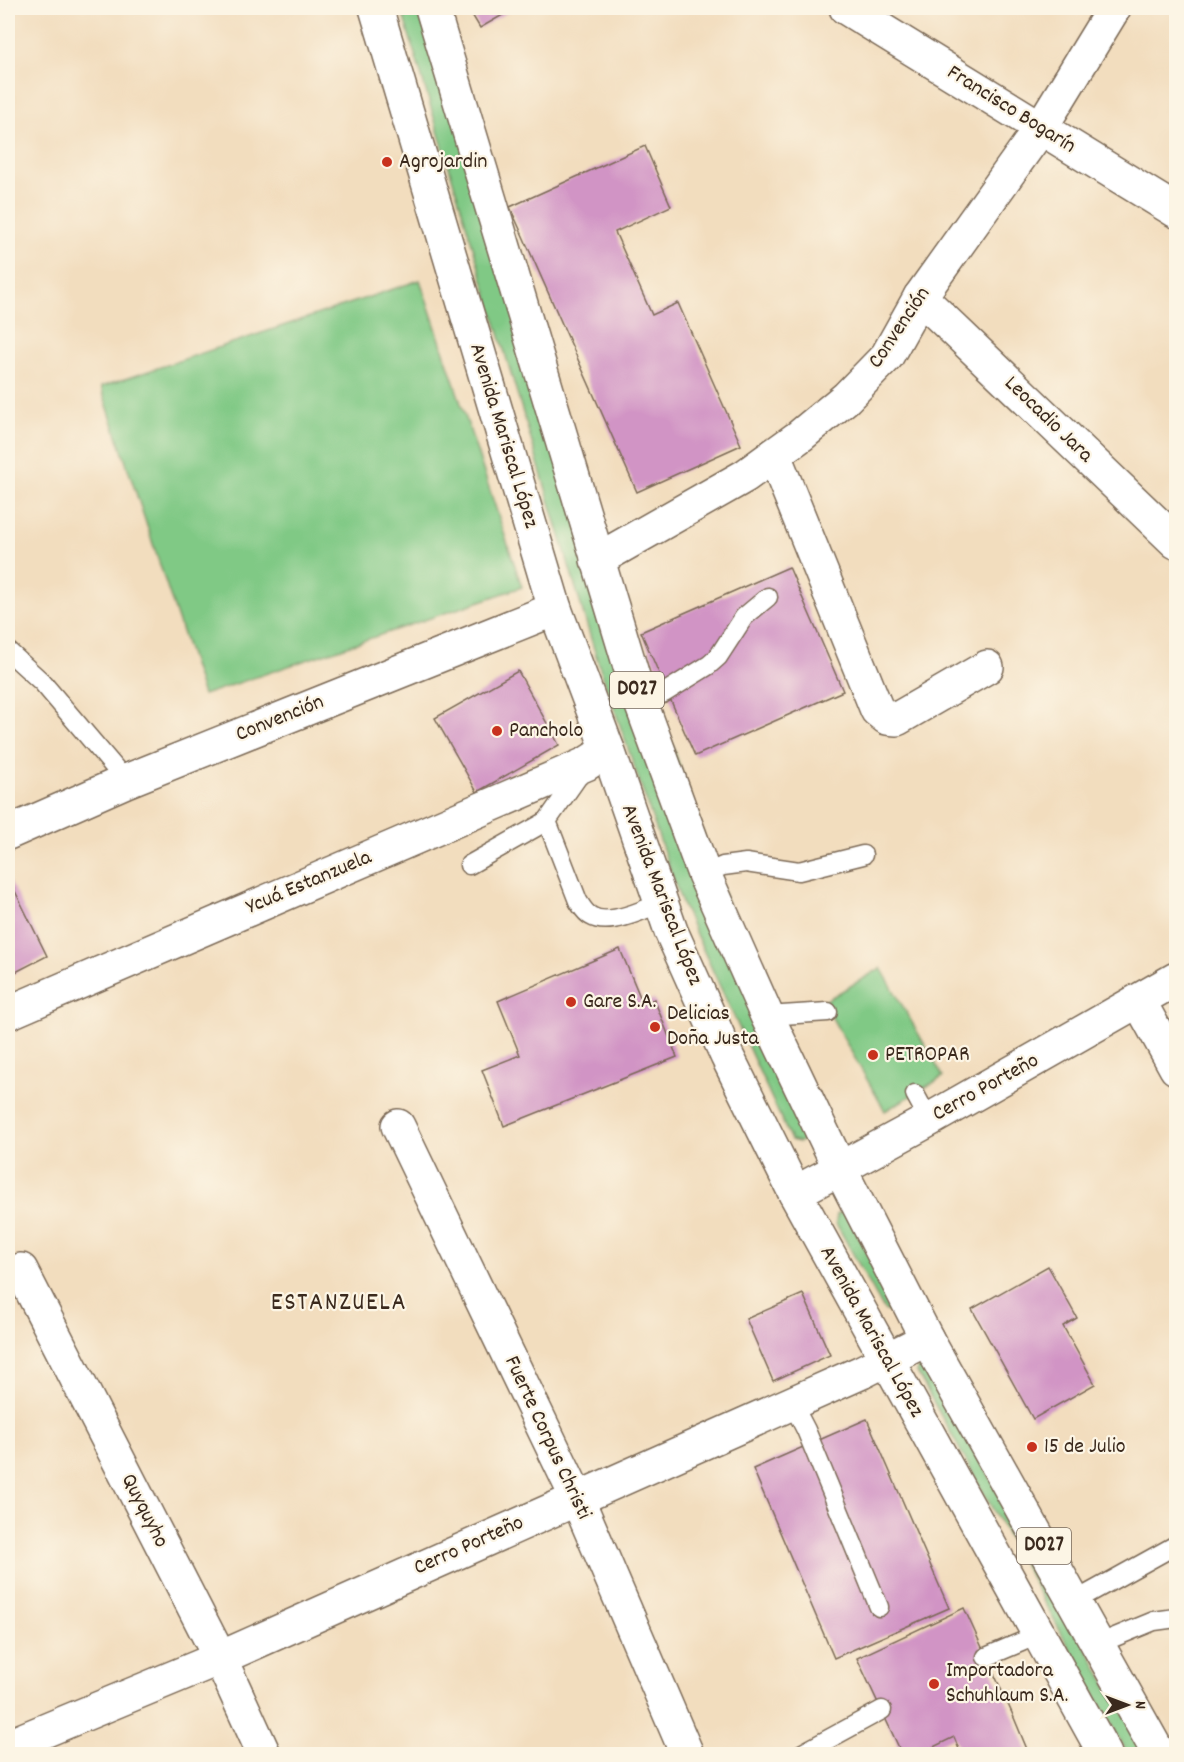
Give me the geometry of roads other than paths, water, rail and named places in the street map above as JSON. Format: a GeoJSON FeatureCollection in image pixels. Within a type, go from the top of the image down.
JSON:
{"type":"FeatureCollection","features":[{"type":"Feature","properties":{"kind":"main road","name":"Avenida Mariscal López"},"geometry":{"type":"LineString","coordinates":[[376,8],[597,757],[727,1056],[795,1193],[1105,1755]]}},
{"type":"Feature","properties":{"kind":"main road","name":"Avenida Mariscal López"},"geometry":{"type":"LineString","coordinates":[[432,8],[641,703],[704,874],[767,1016],[840,1169],[927,1339],[1159,1755]]}},
{"type":"Feature","properties":{"kind":"main road","name":"Francisco Bogarín"},"geometry":{"type":"LineString","coordinates":[[846,8],[1176,212]]}},
{"type":"Feature","properties":{"kind":"main road","name":"Convención"},"geometry":{"type":"LineString","coordinates":[[597,560],[745,476],[846,398],[887,356],[920,297],[1040,129],[1114,8]]}},
{"type":"Feature","properties":{"kind":"main road","name":"Leocadio Jara"},"geometry":{"type":"LineString","coordinates":[[920,297],[1176,542]]}},
{"type":"Feature","properties":{"kind":"main road"},"geometry":{"type":"LineString","coordinates":[[774,455],[877,710],[887,718],[897,718],[987,667]]}},
{"type":"Feature","properties":{"kind":"main road","name":"Convención"},"geometry":{"type":"LineString","coordinates":[[8,833],[126,781],[555,609]]}},
{"type":"Feature","properties":{"kind":"main road","name":"Ycuá Estanzuela"},"geometry":{"type":"LineString","coordinates":[[8,1012],[597,757]]}},
{"type":"Feature","properties":{"kind":"main road","name":"Cerro Porteño"},"geometry":{"type":"LineString","coordinates":[[795,1193],[840,1169],[922,1107],[1139,1001],[1176,979]]}},
{"type":"Feature","properties":{"kind":"main road"},"geometry":{"type":"LineString","coordinates":[[1139,1001],[1176,1068]]}},
{"type":"Feature","properties":{"kind":"main road","name":"Fuerte Corpus Christi"},"geometry":{"type":"LineString","coordinates":[[398,1126],[577,1498],[687,1755]]}},
{"type":"Feature","properties":{"kind":"main road","name":"Quyquyho"},"geometry":{"type":"LineString","coordinates":[[14,1270],[220,1658],[264,1755]]}},
{"type":"Feature","properties":{"kind":"main road","name":"Cerro Porteño"},"geometry":{"type":"LineString","coordinates":[[8,1746],[220,1658],[886,1361],[927,1339]]}},
{"type":"Feature","properties":{"kind":"lane"},"geometry":{"type":"LineString","coordinates":[[641,703],[663,693],[709,665],[718,657],[744,617],[768,597]]}},
{"type":"Feature","properties":{"kind":"lane"},"geometry":{"type":"LineString","coordinates":[[8,651],[42,682],[126,781]]}},
{"type":"Feature","properties":{"kind":"lane"},"geometry":{"type":"LineString","coordinates":[[469,866],[547,821],[597,757]]}},
{"type":"Feature","properties":{"kind":"lane"},"geometry":{"type":"LineString","coordinates":[[547,821],[578,901],[593,918],[611,919],[630,915],[660,903]]}},
{"type":"Feature","properties":{"kind":"lane"},"geometry":{"type":"LineString","coordinates":[[704,874],[723,866],[746,863],[799,871],[863,855]]}},
{"type":"Feature","properties":{"kind":"lane"},"geometry":{"type":"LineString","coordinates":[[767,1016],[828,1012]]}},
{"type":"Feature","properties":{"kind":"lane"},"geometry":{"type":"LineString","coordinates":[[792,1403],[806,1430],[879,1607]]}},
{"type":"Feature","properties":{"kind":"lane"},"geometry":{"type":"LineString","coordinates":[[1075,1601],[1176,1545]]}},
{"type":"Feature","properties":{"kind":"lane"},"geometry":{"type":"LineString","coordinates":[[1098,1644],[1154,1621],[1176,1618]]}},
{"type":"Feature","properties":{"kind":"lane"},"geometry":{"type":"LineString","coordinates":[[986,1657],[1038,1635]]}},
{"type":"Feature","properties":{"kind":"lane"},"geometry":{"type":"LineString","coordinates":[[801,1755],[882,1710]]}},
{"type":"Feature","properties":{"kind":"place","name":"Agrojardin"},"geometry":{"type":"Point","coordinates":[387,162]}},
{"type":"Feature","properties":{"kind":"place","name":"Pancholo"},"geometry":{"type":"Point","coordinates":[497,731]}},
{"type":"Feature","properties":{"kind":"place","name":"Gare S.A."},"geometry":{"type":"Point","coordinates":[571,1002]}},
{"type":"Feature","properties":{"kind":"place","name":"Delicias Doña Justa"},"geometry":{"type":"Point","coordinates":[655,1027]}},
{"type":"Feature","properties":{"kind":"place","name":"PETROPAR"},"geometry":{"type":"Point","coordinates":[873,1055]}},
{"type":"Feature","properties":{"kind":"place","name":"15 de Julio"},"geometry":{"type":"Point","coordinates":[1032,1447]}},
{"type":"Feature","properties":{"kind":"place","name":"Importadora Schuhlaum S.A."},"geometry":{"type":"Point","coordinates":[934,1684]}},
{"type":"Feature","properties":{"kind":"district","name":"ESTANZUELA"},"geometry":{"type":"Point","coordinates":[339,1303]}}]}
